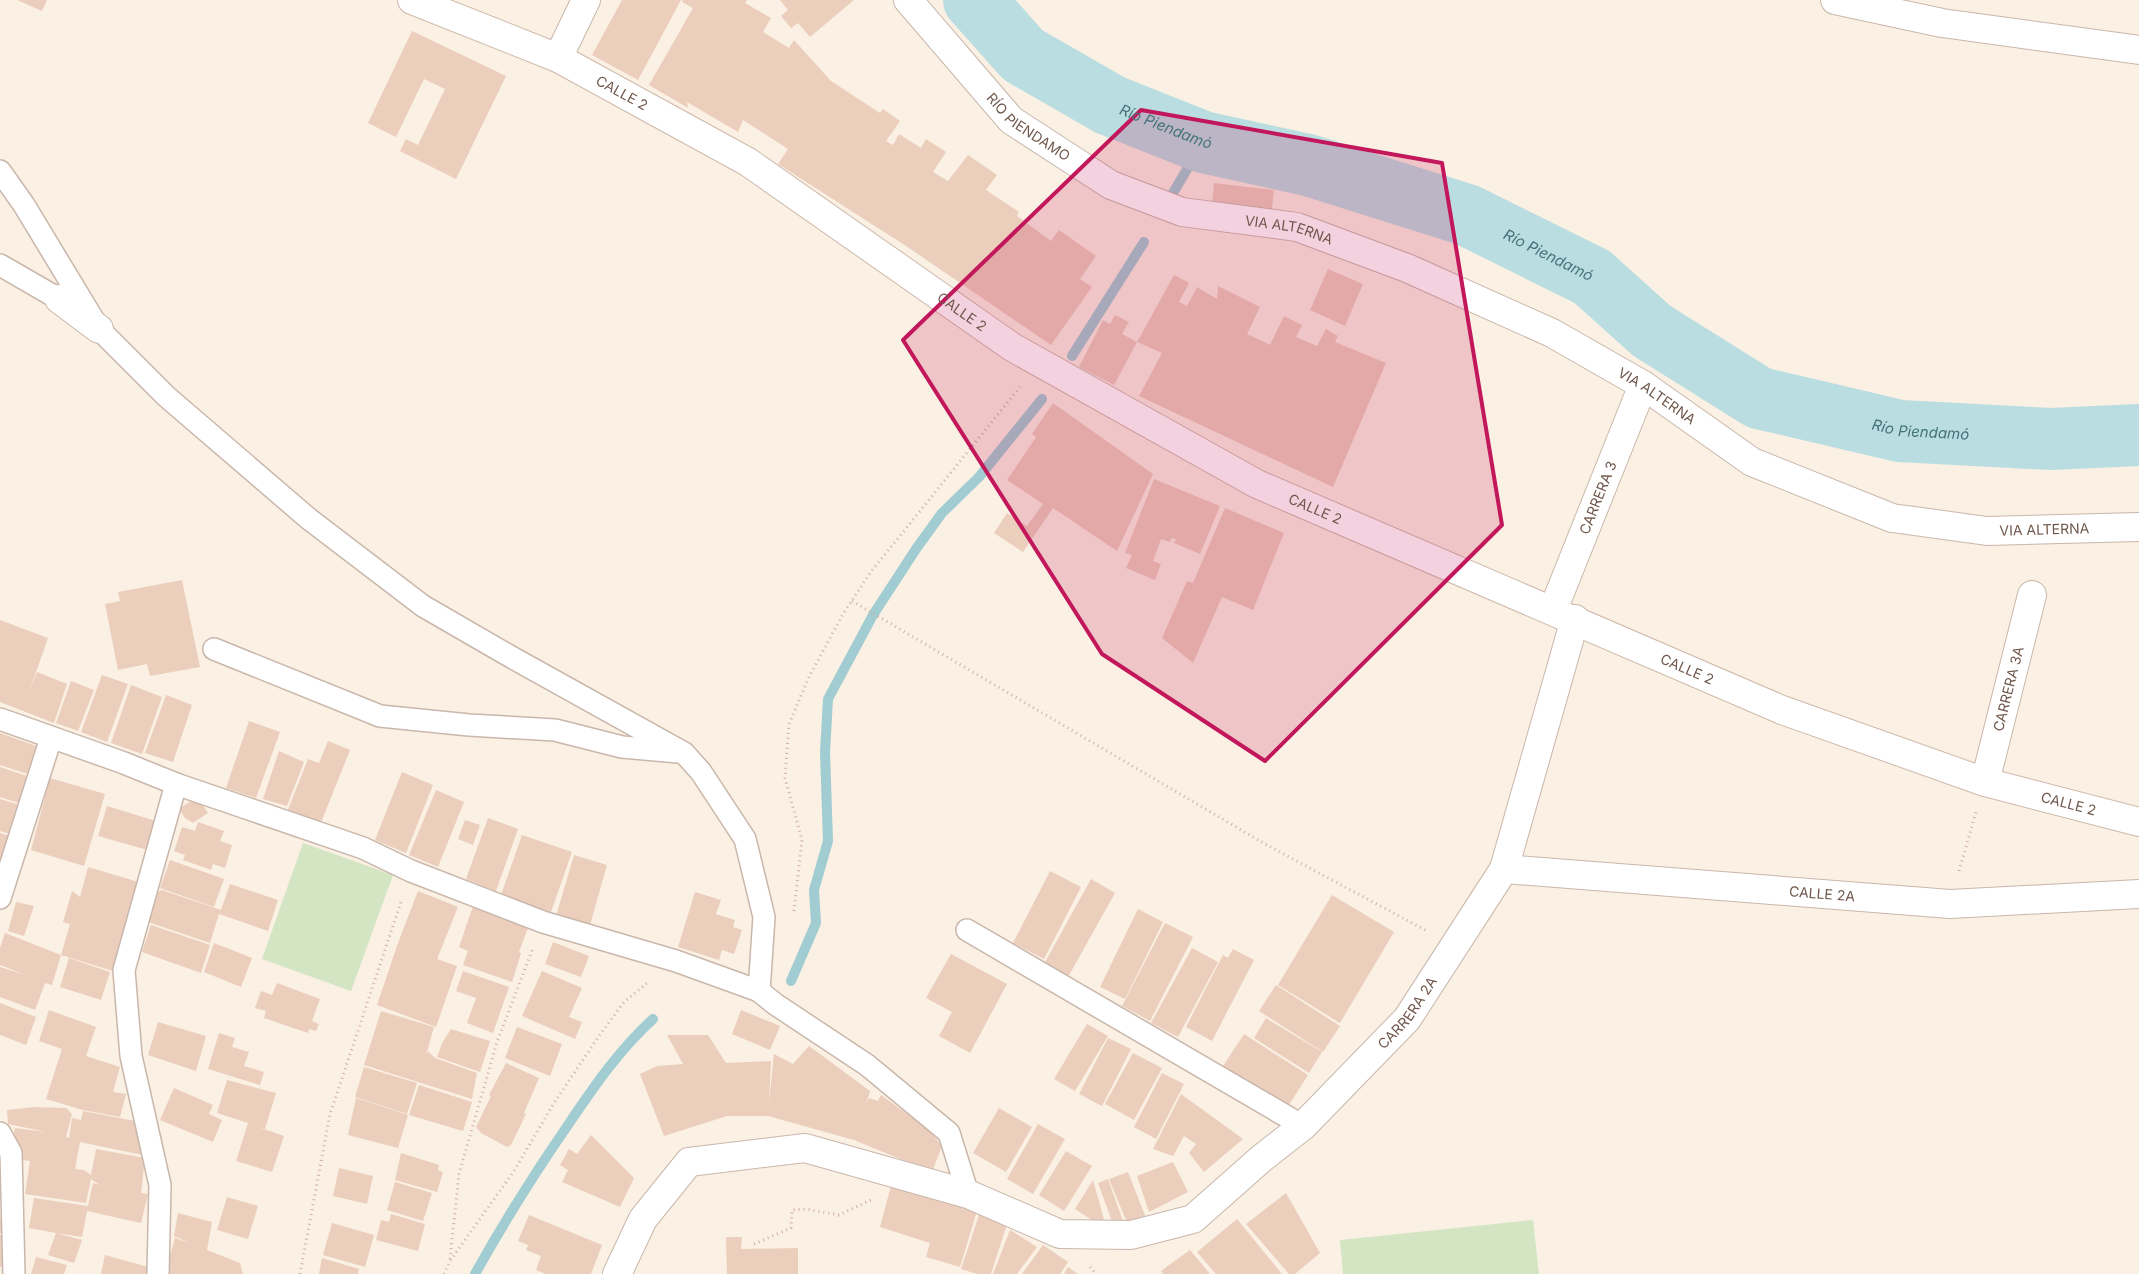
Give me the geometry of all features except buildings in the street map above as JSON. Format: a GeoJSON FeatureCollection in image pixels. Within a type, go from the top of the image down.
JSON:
{"type":"FeatureCollection","features":[{"type":"Feature","properties":{"kind":"street","name":"CALLE 2"},"geometry":{"type":"LineString","coordinates":[[412,0],[558,58],[748,162],[1012,347],[1257,484],[1564,614],[1782,710],[1985,782],[2139,822]]}},
{"type":"Feature","properties":{"kind":"street"},"geometry":{"type":"LineString","coordinates":[[558,58],[586,0]]}},
{"type":"Feature","properties":{"kind":"street","name":"RÍO PIENDAMO"},"geometry":{"type":"LineString","coordinates":[[908,0],[1011,120],[1111,185],[1182,212]]}},
{"type":"Feature","properties":{"kind":"street"},"geometry":{"type":"LineString","coordinates":[[1835,0],[1942,23],[2139,50]]}},
{"type":"Feature","properties":{"kind":"street","name":"VIA ALTERNA"},"geometry":{"type":"LineString","coordinates":[[1182,212],[1297,228],[1407,268],[1552,333],[1643,385],[1752,462],[1892,518],[1987,531],[2139,527]]}},
{"type":"Feature","properties":{"kind":"street"},"geometry":{"type":"LineString","coordinates":[[59,299],[99,329]]}},
{"type":"Feature","properties":{"kind":"street","name":"CARRERA 3"},"geometry":{"type":"LineString","coordinates":[[1564,614],[1643,385]]}},
{"type":"Feature","properties":{"kind":"street","name":"CARRERA 3A"},"geometry":{"type":"LineString","coordinates":[[1985,782],[2032,594]]}},
{"type":"Feature","properties":{"kind":"street","name":"CARRERA 2A"},"geometry":{"type":"LineString","coordinates":[[968,1194],[1060,1234],[1131,1235],[1193,1219],[1262,1158],[1303,1126],[1407,1019],[1504,869],[1564,614]]}},
{"type":"Feature","properties":{"kind":"street","name":"CALLE 2A"},"geometry":{"type":"LineString","coordinates":[[1504,869],[1950,904],[2139,894]]}},
{"type":"Feature","properties":{"kind":"street"},"geometry":{"type":"LineString","coordinates":[[617,1274],[643,1219],[689,1162],[805,1148],[968,1194]]}},
{"type":"Feature","properties":{"kind":"lane"},"geometry":{"type":"LineString","coordinates":[[0,171],[29,213],[99,329],[167,397],[309,519],[423,606],[684,753],[701,772],[745,839],[764,917],[759,991]]}},
{"type":"Feature","properties":{"kind":"lane"},"geometry":{"type":"LineString","coordinates":[[0,265],[59,299]]}},
{"type":"Feature","properties":{"kind":"lane"},"geometry":{"type":"LineString","coordinates":[[214,649],[380,716],[468,725],[555,730],[622,747],[684,753]]}},
{"type":"Feature","properties":{"kind":"lane"},"geometry":{"type":"LineString","coordinates":[[0,719],[124,763],[176,784],[363,848],[411,871],[544,922],[676,961],[759,991],[775,1004],[867,1065],[949,1133],[968,1194]]}},
{"type":"Feature","properties":{"kind":"lane"},"geometry":{"type":"LineString","coordinates":[[0,898],[51,738]]}},
{"type":"Feature","properties":{"kind":"lane"},"geometry":{"type":"LineString","coordinates":[[158,1274],[160,1185],[131,1056],[124,970],[176,784]]}},
{"type":"Feature","properties":{"kind":"lane"},"geometry":{"type":"LineString","coordinates":[[967,930],[1303,1126]]}},
{"type":"Feature","properties":{"kind":"lane"},"geometry":{"type":"LineString","coordinates":[[0,1133],[11,1154],[14,1274]]}},
{"type":"Feature","properties":{"kind":"path"},"geometry":{"type":"LineString","coordinates":[[794,918],[802,840],[785,778],[789,724],[809,677],[851,601],[870,573],[975,445],[1039,362]]}},
{"type":"Feature","properties":{"kind":"path"},"geometry":{"type":"LineString","coordinates":[[851,601],[1264,844],[1454,945]]}},
{"type":"Feature","properties":{"kind":"path"},"geometry":{"type":"LineString","coordinates":[[1950,904],[1985,782]]}},
{"type":"Feature","properties":{"kind":"path"},"geometry":{"type":"LineString","coordinates":[[300,1274],[330,1114],[411,871]]}},
{"type":"Feature","properties":{"kind":"path"},"geometry":{"type":"LineString","coordinates":[[450,1261],[460,1174],[497,1042],[544,922]]}},
{"type":"Feature","properties":{"kind":"path"},"geometry":{"type":"LineString","coordinates":[[444,1274],[450,1261],[514,1171],[554,1103],[624,1002],[676,961]]}},
{"type":"Feature","properties":{"kind":"path"},"geometry":{"type":"LineString","coordinates":[[754,1244],[791,1228],[792,1210],[806,1209],[839,1215],[863,1205],[878,1195]]}},
{"type":"Feature","properties":{"kind":"highlighted area"},"geometry":{"type":"Polygon","coordinates":[[[1141,110],[1442,163],[1502,525],[1265,761],[1102,654],[903,340],[1141,110]]]}},
{"type":"Feature","properties":{"kind":"green space"},"geometry":{"type":"Polygon","coordinates":[[[303,843],[393,875],[351,991],[262,959],[303,843]]]}},
{"type":"Feature","properties":{"kind":"green space"},"geometry":{"type":"Polygon","coordinates":[[[1533,1220],[1539,1274],[1343,1274],[1340,1240],[1533,1220]]]}},
{"type":"Feature","properties":{"kind":"waterway","name":"Río Piendamó"},"geometry":{"type":"LineString","coordinates":[[974,0],[1023,55],[1110,105],[1203,142],[1308,165],[1467,215],[1592,277],[1652,331],[1759,398],[1900,431],[2051,439],[2139,435]]}},
{"type":"Feature","properties":{"kind":"waterway"},"geometry":{"type":"LineString","coordinates":[[1173,193],[1203,142]]}},
{"type":"Feature","properties":{"kind":"waterway"},"geometry":{"type":"LineString","coordinates":[[1072,356],[1144,242]]}},
{"type":"Feature","properties":{"kind":"waterway"},"geometry":{"type":"LineString","coordinates":[[791,981],[816,923],[814,890],[828,841],[825,752],[828,699],[873,615],[916,549],[942,513],[979,477],[1042,399]]}},
{"type":"Feature","properties":{"kind":"waterway"},"geometry":{"type":"LineString","coordinates":[[475,1274],[497,1235],[557,1140],[608,1068],[653,1019]]}}]}
